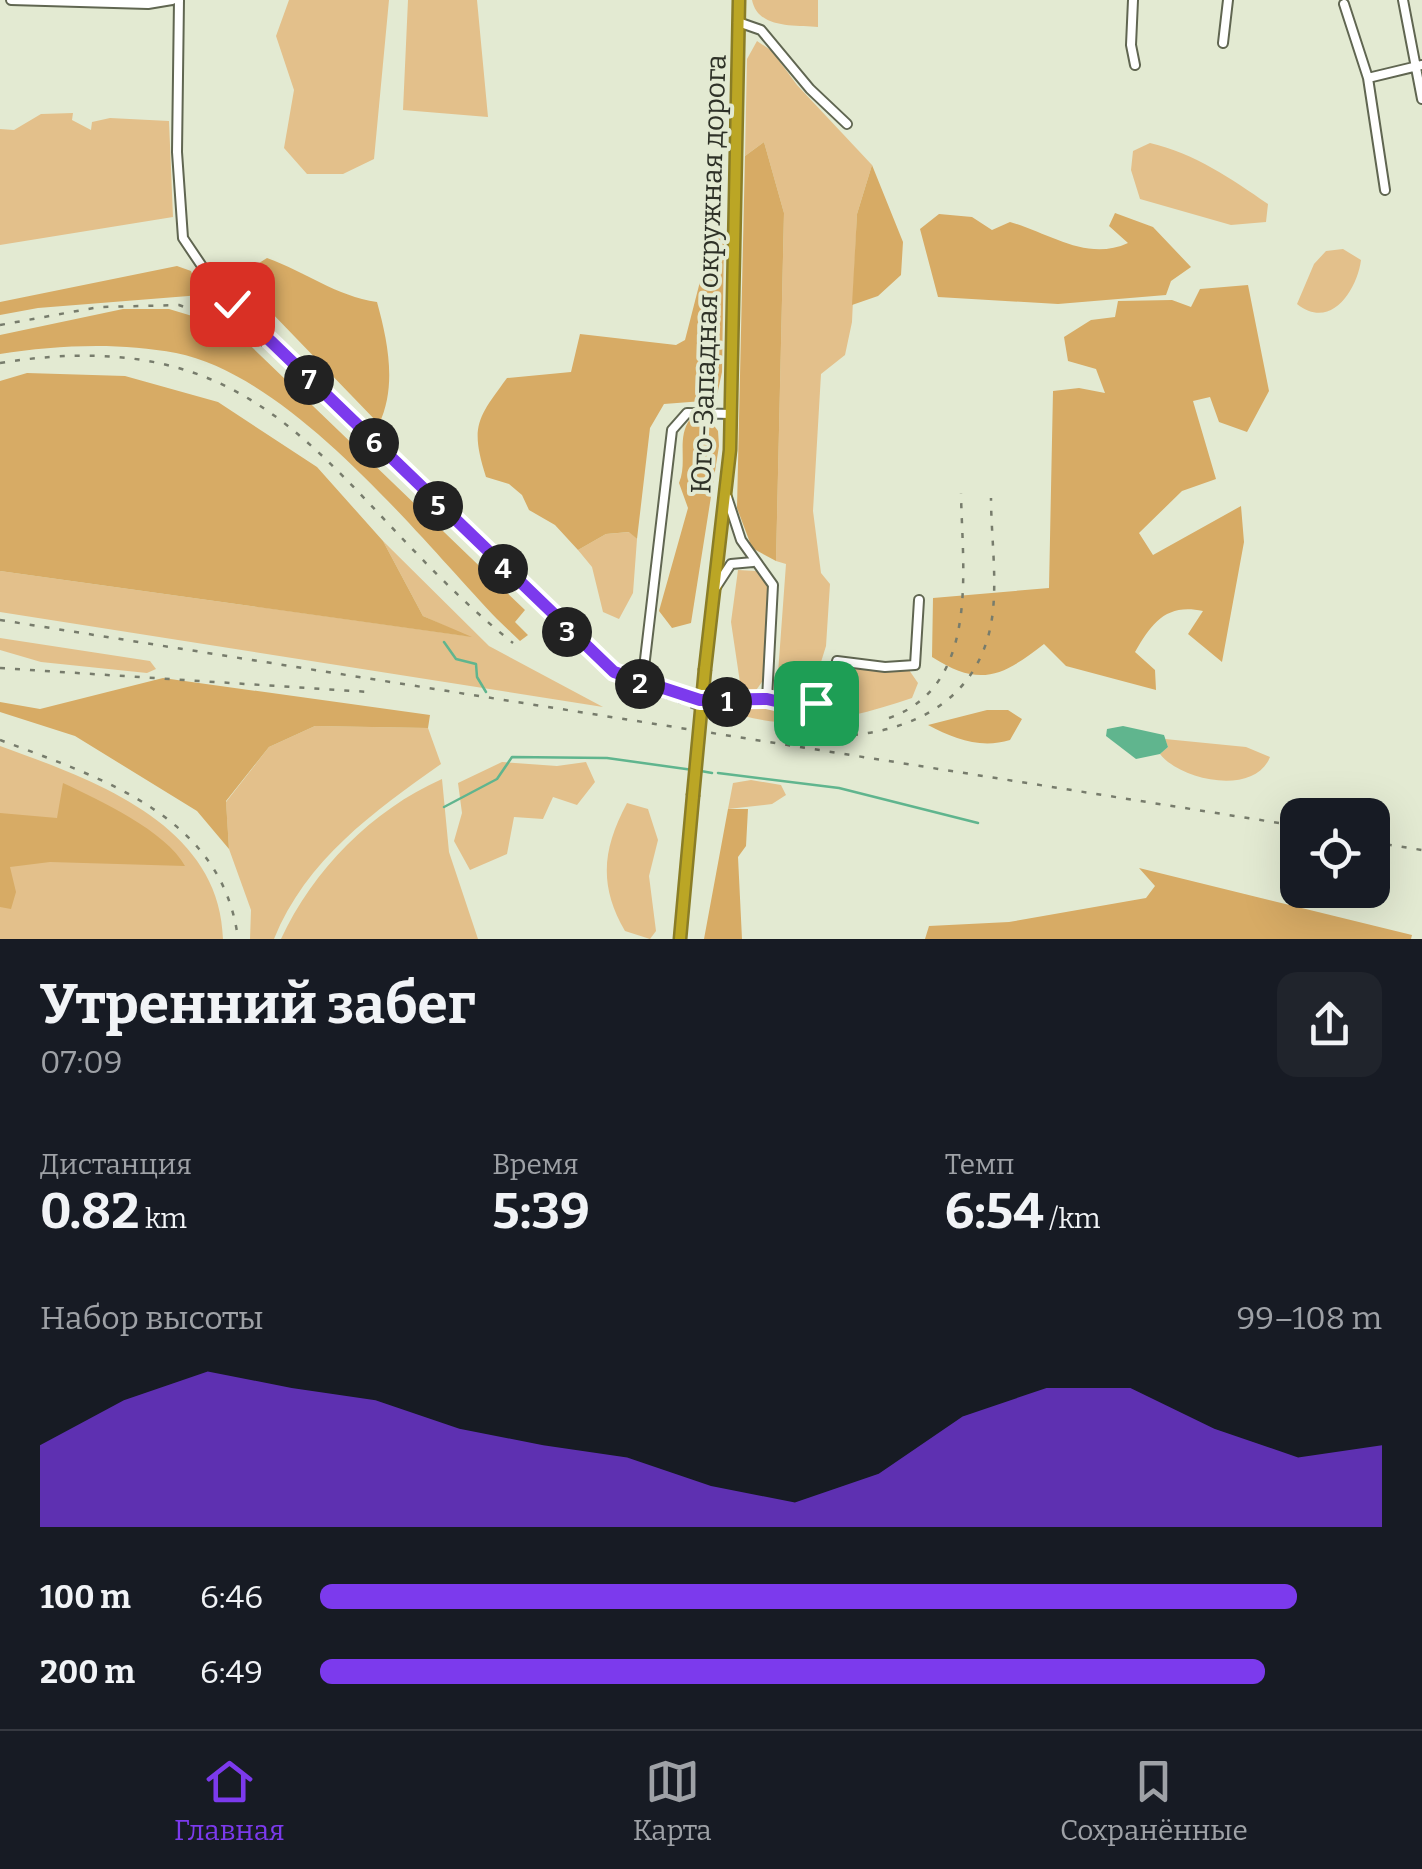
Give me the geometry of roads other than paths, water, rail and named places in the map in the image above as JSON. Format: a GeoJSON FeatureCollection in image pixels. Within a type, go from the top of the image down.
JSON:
{"type":"FeatureCollection","features":[{"type":"Feature","properties":{"kind":"highway","name":"Юго-Западная окружная дорога"},"geometry":{"type":"LineString","coordinates":[[680,939],[731,414],[739,0]]}},
{"type":"Feature","properties":{"kind":"street"},"geometry":{"type":"LineString","coordinates":[[11,0],[148,4],[176,0],[177,152],[183,238],[204,274],[588,652],[614,672],[642,685],[700,700],[767,699],[797,706],[816,703],[830,691],[837,661],[915,666],[919,600]]}},
{"type":"Feature","properties":{"kind":"street"},"geometry":{"type":"LineString","coordinates":[[1133,0],[1131,45],[1135,65]]}},
{"type":"Feature","properties":{"kind":"street"},"geometry":{"type":"LineString","coordinates":[[1223,43],[1228,0]]}},
{"type":"Feature","properties":{"kind":"street"},"geometry":{"type":"LineString","coordinates":[[1402,0],[1419,66],[1422,99]]}},
{"type":"Feature","properties":{"kind":"street"},"geometry":{"type":"LineString","coordinates":[[1344,4],[1368,78],[1385,190]]}},
{"type":"Feature","properties":{"kind":"street"},"geometry":{"type":"LineString","coordinates":[[738,22],[762,30],[810,89],[847,124]]}},
{"type":"Feature","properties":{"kind":"street"},"geometry":{"type":"LineString","coordinates":[[1368,78],[1419,66]]}},
{"type":"Feature","properties":{"kind":"street"},"geometry":{"type":"LineString","coordinates":[[642,685],[672,430],[686,413],[731,414]]}},
{"type":"Feature","properties":{"kind":"street"},"geometry":{"type":"LineString","coordinates":[[726,491],[736,532],[768,574],[774,592],[767,699]]}},
{"type":"Feature","properties":{"kind":"street"},"geometry":{"type":"LineString","coordinates":[[714,591],[731,564],[744,560],[758,564]]}},
{"type":"Feature","properties":{"kind":"waterway"},"geometry":{"type":"LineString","coordinates":[[444,642],[456,659],[476,664],[477,677],[486,692]]}},
{"type":"Feature","properties":{"kind":"waterway"},"geometry":{"type":"LineString","coordinates":[[444,807],[497,779],[512,757],[607,758],[693,770]]}},
{"type":"Feature","properties":{"kind":"waterway"},"geometry":{"type":"LineString","coordinates":[[701,771],[712,773]]}},
{"type":"Feature","properties":{"kind":"waterway"},"geometry":{"type":"LineString","coordinates":[[718,773],[839,788],[978,823]]}},
{"type":"Feature","properties":{"kind":"railway"},"geometry":{"type":"LineString","coordinates":[[0,325],[99,307],[179,305],[238,326],[323,395],[602,669],[723,721]]}},
{"type":"Feature","properties":{"kind":"railway"},"geometry":{"type":"LineString","coordinates":[[0,363],[96,356],[174,367],[238,393],[294,431],[450,587],[513,643]]}},
{"type":"Feature","properties":{"kind":"railway"},"geometry":{"type":"LineString","coordinates":[[889,718],[919,702],[939,680],[952,653],[963,589],[961,493]]}},
{"type":"Feature","properties":{"kind":"railway"},"geometry":{"type":"LineString","coordinates":[[808,736],[865,734],[892,728],[941,705],[961,687],[977,665],[992,621],[991,498]]}},
{"type":"Feature","properties":{"kind":"railway"},"geometry":{"type":"LineString","coordinates":[[0,620],[1280,823]]}},
{"type":"Feature","properties":{"kind":"railway"},"geometry":{"type":"LineString","coordinates":[[0,668],[369,692]]}},
{"type":"Feature","properties":{"kind":"railway"},"geometry":{"type":"LineString","coordinates":[[0,740],[116,787],[183,832],[209,861],[228,897],[238,939]]}},
{"type":"Feature","properties":{"kind":"railway"},"geometry":{"type":"LineString","coordinates":[[1390,845],[1422,850]]}}]}
